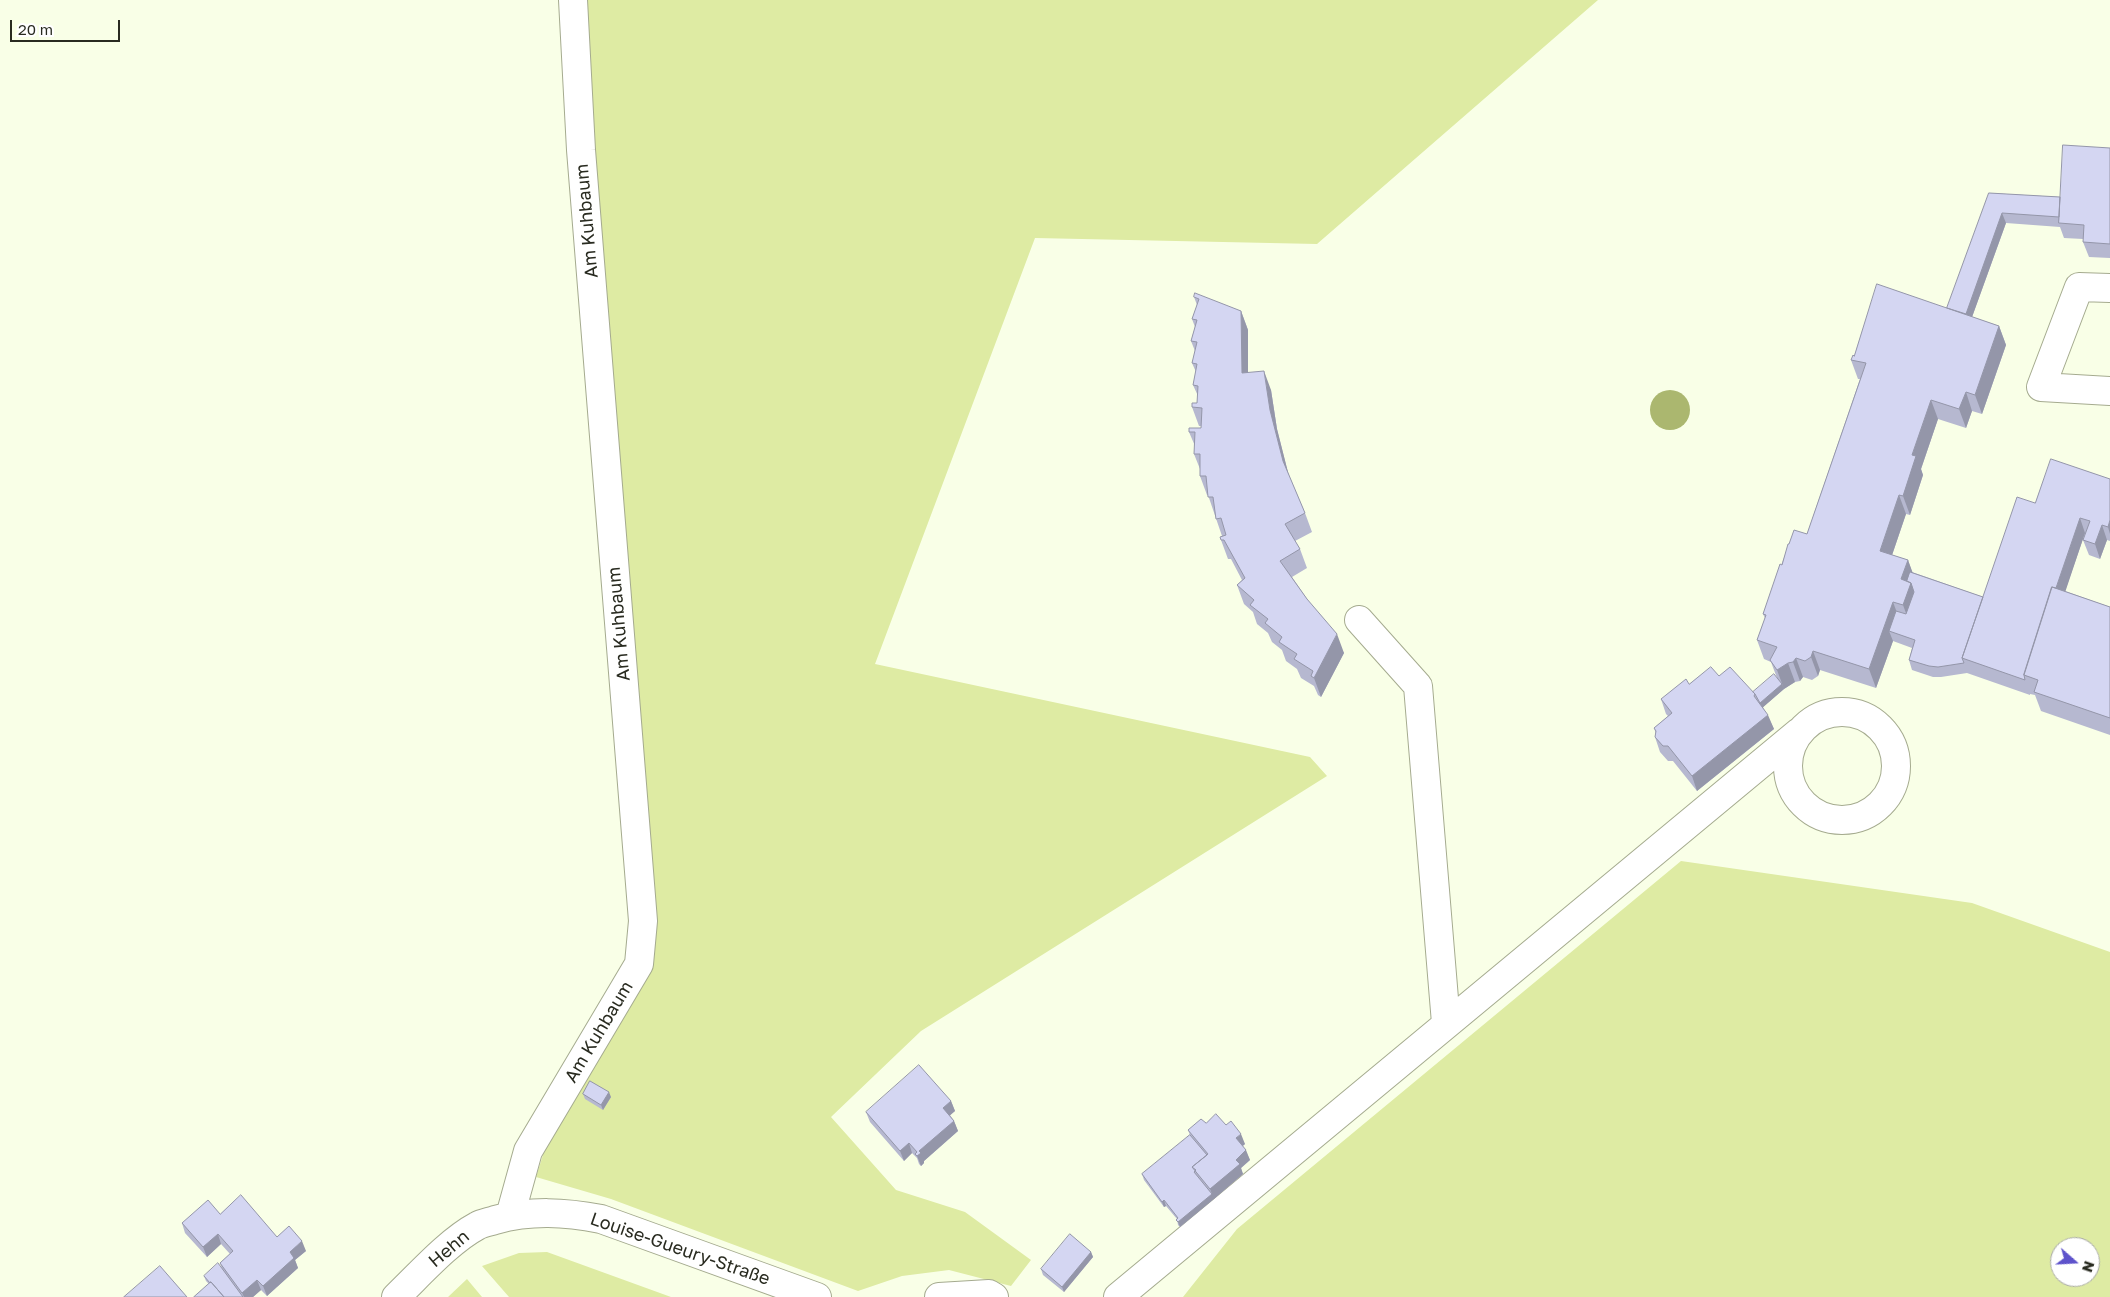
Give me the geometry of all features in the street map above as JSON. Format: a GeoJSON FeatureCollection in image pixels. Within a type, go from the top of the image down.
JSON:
{"type":"FeatureCollection","features":[{"type":"Feature","properties":{"kind":"street","name":"Am Kuhbaum"},"geometry":{"type":"LineString","coordinates":[[510,1216],[528,1151],[639,964],[644,921],[582,169],[573,0]]}},
{"type":"Feature","properties":{"kind":"street"},"geometry":{"type":"LineString","coordinates":[[2110,288],[2079,287],[2041,387],[2110,391]]}},
{"type":"Feature","properties":{"kind":"street"},"geometry":{"type":"LineString","coordinates":[[1359,620],[1418,686],[1446,1023]]}},
{"type":"Feature","properties":{"kind":"street"},"geometry":{"type":"LineString","coordinates":[[1118,1297],[1799,732]]}},
{"type":"Feature","properties":{"kind":"street","name":"Louise-Gueury-Straße"},"geometry":{"type":"LineString","coordinates":[[510,1216],[569,1213],[601,1219],[817,1297]]}},
{"type":"Feature","properties":{"kind":"street","name":"Hehn"},"geometry":{"type":"LineString","coordinates":[[396,1297],[447,1248],[477,1226],[510,1216]]}},
{"type":"Feature","properties":{"kind":"street"},"geometry":{"type":"LineString","coordinates":[[939,1297],[989,1294],[994,1297]]}},
{"type":"Feature","properties":{"kind":"shaded area"},"geometry":{"type":"Polygon","coordinates":[[[585,0],[1598,0],[1317,244],[1035,238],[875,664],[1310,757],[1327,776],[921,1031],[831,1117],[896,1190],[965,1212],[1031,1260],[1011,1286],[949,1270],[902,1276],[858,1291],[611,1199],[536,1177],[549,1136],[647,963],[606,375],[585,0]]]}},
{"type":"Feature","properties":{"kind":"shaded area"},"geometry":{"type":"Polygon","coordinates":[[[1670,390],[1684,396],[1690,410],[1684,424],[1670,430],[1656,424],[1650,410],[1656,396],[1670,390]]]}},
{"type":"Feature","properties":{"kind":"shaded area"},"geometry":{"type":"Polygon","coordinates":[[[1681,861],[1972,903],[2110,952],[2110,1297],[1183,1297],[1237,1229],[1681,861]]]}},
{"type":"Feature","properties":{"kind":"shaded area"},"geometry":{"type":"Polygon","coordinates":[[[547,1252],[671,1297],[509,1297],[482,1266],[519,1253],[547,1252]]]}},
{"type":"Feature","properties":{"kind":"shaded area"},"geometry":{"type":"Polygon","coordinates":[[[467,1279],[482,1297],[448,1297],[467,1279]]]}},
{"type":"Feature","properties":{"kind":"building"},"geometry":{"type":"Polygon","coordinates":[[[2063,145],[2110,148],[2110,244],[2083,242],[2084,225],[2059,223],[2063,145]]]}},
{"type":"Feature","properties":{"kind":"building"},"geometry":{"type":"Polygon","coordinates":[[[1989,193],[2060,197],[2059,217],[2002,213],[1966,314],[1947,308],[1989,193]]]}},
{"type":"Feature","properties":{"kind":"building"},"geometry":{"type":"Polygon","coordinates":[[[1877,284],[1999,326],[1975,395],[1966,392],[1959,409],[1931,400],[1912,455],[1916,456],[1903,496],[1899,495],[1880,551],[1908,560],[1901,579],[1911,583],[1903,605],[1893,602],[1869,669],[1813,651],[1811,657],[1805,661],[1796,658],[1793,662],[1777,670],[1770,660],[1777,647],[1757,640],[1766,615],[1763,614],[1794,530],[1807,534],[1866,363],[1851,360],[1854,356],[1877,284]]]}},
{"type":"Feature","properties":{"kind":"building"},"geometry":{"type":"Polygon","coordinates":[[[1195,293],[1241,311],[1242,373],[1264,371],[1270,410],[1283,461],[1305,513],[1285,524],[1300,549],[1280,561],[1307,599],[1337,634],[1314,678],[1311,676],[1313,671],[1294,659],[1297,654],[1279,642],[1282,637],[1265,623],[1268,619],[1250,605],[1254,600],[1237,585],[1245,578],[1224,540],[1221,540],[1220,537],[1226,535],[1221,518],[1216,519],[1213,497],[1208,497],[1206,476],[1200,476],[1200,454],[1194,454],[1195,432],[1189,432],[1189,428],[1201,428],[1202,408],[1192,407],[1192,403],[1197,403],[1198,386],[1193,385],[1197,364],[1192,363],[1197,342],[1191,341],[1197,320],[1192,319],[1199,299],[1194,297],[1195,293]]]}},
{"type":"Feature","properties":{"kind":"building"},"geometry":{"type":"Polygon","coordinates":[[[2051,459],[2110,479],[2110,520],[2108,527],[2102,525],[2095,544],[2083,540],[2090,521],[2080,518],[2056,588],[2052,587],[2024,675],[2025,680],[1962,658],[2017,497],[2035,503],[2051,459]]]}},
{"type":"Feature","properties":{"kind":"building"},"geometry":{"type":"Polygon","coordinates":[[[1910,572],[1983,597],[1962,658],[1964,663],[1938,667],[1909,660],[1915,640],[1889,631],[1896,611],[1906,614],[1914,592],[1911,583],[1907,581],[1910,572]]]}},
{"type":"Feature","properties":{"kind":"building"},"geometry":{"type":"Polygon","coordinates":[[[2052,587],[2110,607],[2110,718],[2034,692],[2038,680],[2024,675],[2052,587]]]}},
{"type":"Feature","properties":{"kind":"building"},"geometry":{"type":"Polygon","coordinates":[[[1711,667],[1719,676],[1730,667],[1755,694],[1754,696],[1768,715],[1692,776],[1668,746],[1663,746],[1655,737],[1656,731],[1654,728],[1672,713],[1661,699],[1686,679],[1689,684],[1711,667]]]}},
{"type":"Feature","properties":{"kind":"building"},"geometry":{"type":"Polygon","coordinates":[[[1774,674],[1782,684],[1760,703],[1753,692],[1774,674]]]}},
{"type":"Feature","properties":{"kind":"building"},"geometry":{"type":"Polygon","coordinates":[[[919,1065],[951,1101],[943,1108],[954,1121],[919,1151],[921,1153],[917,1156],[915,1154],[917,1152],[909,1143],[900,1151],[866,1112],[919,1065]]]}},
{"type":"Feature","properties":{"kind":"building"},"geometry":{"type":"Polygon","coordinates":[[[590,1081],[609,1092],[601,1105],[583,1094],[590,1081]]]}},
{"type":"Feature","properties":{"kind":"building"},"geometry":{"type":"Polygon","coordinates":[[[1216,1114],[1226,1125],[1231,1121],[1241,1134],[1236,1138],[1246,1150],[1236,1160],[1240,1164],[1210,1189],[1192,1167],[1208,1154],[1188,1130],[1201,1119],[1206,1123],[1216,1114]]]}},
{"type":"Feature","properties":{"kind":"building"},"geometry":{"type":"Polygon","coordinates":[[[1190,1135],[1207,1155],[1192,1167],[1212,1194],[1178,1222],[1176,1220],[1178,1218],[1164,1200],[1162,1202],[1142,1174],[1190,1135]]]}},
{"type":"Feature","properties":{"kind":"building"},"geometry":{"type":"Polygon","coordinates":[[[241,1195],[277,1237],[289,1226],[302,1241],[290,1252],[294,1258],[263,1286],[257,1280],[242,1293],[220,1263],[233,1251],[218,1234],[203,1247],[182,1223],[208,1200],[220,1214],[241,1195]]]}},
{"type":"Feature","properties":{"kind":"building"},"geometry":{"type":"Polygon","coordinates":[[[1070,1234],[1091,1252],[1062,1287],[1041,1269],[1070,1234]]]}},
{"type":"Feature","properties":{"kind":"building"},"geometry":{"type":"Polygon","coordinates":[[[218,1263],[243,1297],[224,1297],[204,1276],[218,1263]]]}},
{"type":"Feature","properties":{"kind":"building"},"geometry":{"type":"Polygon","coordinates":[[[160,1266],[187,1297],[124,1297],[160,1266]]]}},
{"type":"Feature","properties":{"kind":"building"},"geometry":{"type":"Polygon","coordinates":[[[211,1282],[224,1297],[194,1297],[211,1282]]]}}]}
